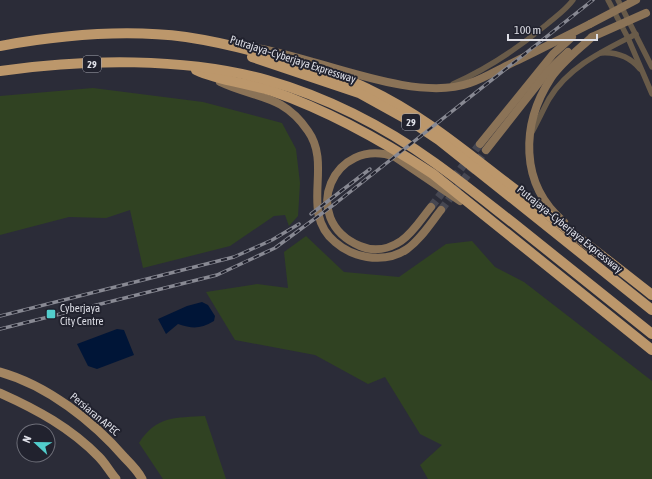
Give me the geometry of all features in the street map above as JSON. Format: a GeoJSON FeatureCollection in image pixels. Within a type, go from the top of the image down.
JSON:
{"type":"FeatureCollection","features":[{"type":"Feature","properties":{"kind":"highway"},"geometry":{"type":"LineString","coordinates":[[122,34],[187,38],[269,55],[345,79],[390,100],[456,142],[652,295]]}},
{"type":"Feature","properties":{"kind":"highway","name":"Putrajaya–Cyberjaya Expressway"},"geometry":{"type":"LineString","coordinates":[[0,46],[46,39],[122,34],[165,38],[248,55],[359,93],[396,113],[439,140],[652,310]]}},
{"type":"Feature","properties":{"kind":"highway","name":"29"},"geometry":{"type":"LineString","coordinates":[[0,71],[44,65],[129,63],[184,65],[232,72],[281,85],[329,104],[388,133],[434,162],[652,334]]}},
{"type":"Feature","properties":{"kind":"highway"},"geometry":{"type":"LineString","coordinates":[[184,65],[202,74],[272,91],[317,110],[396,149],[433,174],[489,221],[652,350]]}},
{"type":"Feature","properties":{"kind":"main road","name":"Persiaran APEC"},"geometry":{"type":"LineString","coordinates":[[0,372],[46,392],[67,404],[102,434],[142,479]]}},
{"type":"Feature","properties":{"kind":"main road"},"geometry":{"type":"LineString","coordinates":[[0,393],[26,405],[58,423],[99,457],[116,479]]}},
{"type":"Feature","properties":{"kind":"street"},"geometry":{"type":"LineString","coordinates":[[564,10],[573,0]]}},
{"type":"Feature","properties":{"kind":"street"},"geometry":{"type":"LineString","coordinates":[[446,87],[488,67],[524,43],[576,0]]}},
{"type":"Feature","properties":{"kind":"street"},"geometry":{"type":"LineString","coordinates":[[608,0],[628,38],[652,94]]}},
{"type":"Feature","properties":{"kind":"street"},"geometry":{"type":"LineString","coordinates":[[618,0],[652,67]]}},
{"type":"Feature","properties":{"kind":"street"},"geometry":{"type":"LineString","coordinates":[[187,38],[271,49],[371,78],[401,84],[424,88],[446,87],[469,84],[636,0]]}},
{"type":"Feature","properties":{"kind":"street"},"geometry":{"type":"LineString","coordinates":[[590,24],[565,42],[553,54],[483,147],[554,64],[575,47],[592,37],[649,13]]}},
{"type":"Feature","properties":{"kind":"street"},"geometry":{"type":"LineString","coordinates":[[529,140],[549,99],[558,86],[574,70],[593,56],[636,34]]}},
{"type":"Feature","properties":{"kind":"street"},"geometry":{"type":"LineString","coordinates":[[592,37],[571,55],[552,77],[534,114],[529,140],[534,179],[546,202],[561,220],[611,262]]}},
{"type":"Feature","properties":{"kind":"street"},"geometry":{"type":"LineString","coordinates":[[593,56],[601,53],[616,54],[636,64],[644,74]]}},
{"type":"Feature","properties":{"kind":"street"},"geometry":{"type":"LineString","coordinates":[[202,74],[224,84],[276,102],[289,110],[302,123],[309,132],[316,152],[318,175],[316,201],[318,218],[327,235],[340,247],[366,257],[388,258],[397,256],[413,244],[441,210]]}},
{"type":"Feature","properties":{"kind":"street"},"geometry":{"type":"LineString","coordinates":[[431,207],[406,237],[394,245],[378,250],[364,247],[342,235],[328,215],[327,200],[332,181],[343,166],[357,157],[374,153],[384,153],[395,157],[489,221]]}},
{"type":"Feature","properties":{"kind":"green space"},"geometry":{"type":"Polygon","coordinates":[[[93,88],[203,102],[282,123],[296,149],[300,183],[298,216],[289,226],[285,215],[274,216],[230,246],[143,268],[130,210],[106,218],[69,217],[0,235],[0,96],[93,88]]]}},
{"type":"Feature","properties":{"kind":"green space"},"geometry":{"type":"Polygon","coordinates":[[[306,236],[344,272],[399,277],[446,244],[472,241],[495,267],[524,282],[652,381],[652,479],[428,479],[420,465],[442,445],[420,434],[385,377],[368,384],[315,355],[235,340],[206,292],[257,284],[288,288],[284,252],[306,236]]]}},
{"type":"Feature","properties":{"kind":"green space"},"geometry":{"type":"Polygon","coordinates":[[[205,416],[226,479],[163,479],[139,443],[153,427],[160,423],[176,418],[205,416]]]}},
{"type":"Feature","properties":{"kind":"water"},"geometry":{"type":"Polygon","coordinates":[[[202,302],[208,305],[215,316],[214,321],[200,327],[188,327],[178,324],[166,334],[158,319],[187,306],[202,302]]]}},
{"type":"Feature","properties":{"kind":"water"},"geometry":{"type":"Polygon","coordinates":[[[117,329],[124,330],[134,355],[97,369],[88,366],[77,344],[117,329]]]}},
{"type":"Feature","properties":{"kind":"tunnel"},"geometry":{"type":"LineString","coordinates":[[431,207],[480,144]]}},
{"type":"Feature","properties":{"kind":"tunnel"},"geometry":{"type":"LineString","coordinates":[[441,210],[486,150]]}},
{"type":"Feature","properties":{"kind":"railway"},"geometry":{"type":"LineString","coordinates":[[0,329],[217,275],[275,248],[336,203],[593,0]]}},
{"type":"Feature","properties":{"kind":"railway"},"geometry":{"type":"LineString","coordinates":[[311,214],[370,169]]}},
{"type":"Feature","properties":{"kind":"railway"},"geometry":{"type":"LineString","coordinates":[[0,316],[234,257],[272,240],[299,224]]}},
{"type":"Feature","properties":{"kind":"place","name":"Cyberjaya City Centre"},"geometry":{"type":"Point","coordinates":[51,314]}}]}
